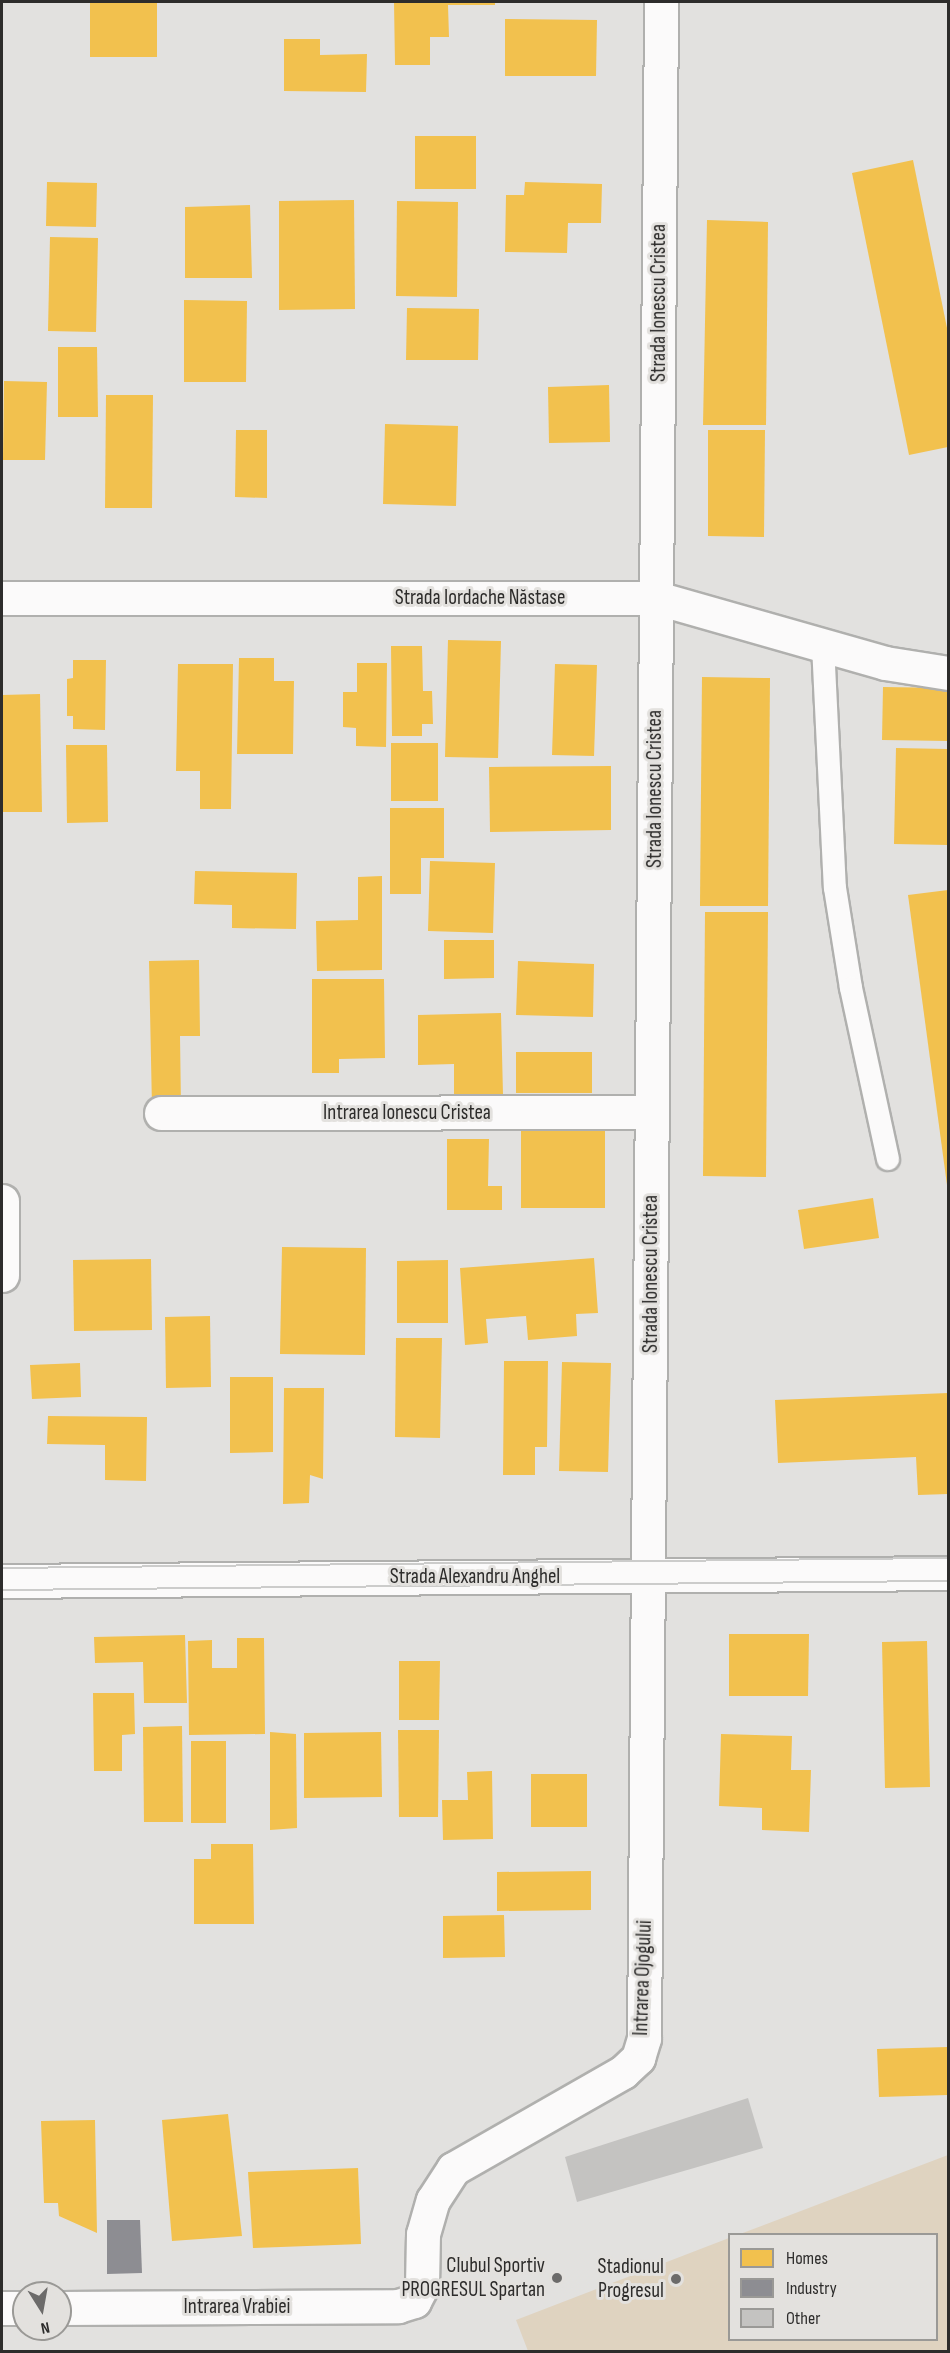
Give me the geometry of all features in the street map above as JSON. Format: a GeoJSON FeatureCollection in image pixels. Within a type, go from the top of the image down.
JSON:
{"type":"FeatureCollection","features":[{"type":"Feature","properties":{"kind":"street","name":"Strada Ionescu Cristea"},"geometry":{"type":"LineString","coordinates":[[649,1575],[661,2]]}},
{"type":"Feature","properties":{"kind":"street","name":"Strada Iordache Năstase"},"geometry":{"type":"LineString","coordinates":[[2,598],[657,598],[924,672],[948,673]]}},
{"type":"Feature","properties":{"kind":"street","name":"Intrarea Ionescu Cristea"},"geometry":{"type":"LineString","coordinates":[[161,1113],[652,1112]]}},
{"type":"Feature","properties":{"kind":"street"},"geometry":{"type":"LineString","coordinates":[[2,1201],[2,1275]]}},
{"type":"Feature","properties":{"kind":"street","name":"Strada Alexandru Anghel"},"geometry":{"type":"LineString","coordinates":[[2,1581],[948,1573]]}},
{"type":"Feature","properties":{"kind":"street","name":"Intrarea Ojogului"},"geometry":{"type":"LineString","coordinates":[[414,2301],[422,2286],[423,2234],[433,2199],[453,2169],[623,2072],[638,2058],[644,2038],[649,1575]]}},
{"type":"Feature","properties":{"kind":"street","name":"Intrarea Vrabiei"},"geometry":{"type":"LineString","coordinates":[[72,2308],[398,2306],[414,2301]]}},
{"type":"Feature","properties":{"kind":"lane"},"geometry":{"type":"LineString","coordinates":[[823,645],[835,888],[851,988],[888,1159]]}},
{"type":"Feature","properties":{"kind":"shaded area","name":"Stadionul Progresul"},"geometry":{"type":"Polygon","coordinates":[[[948,2155],[948,2351],[528,2351],[516,2320],[728,2238],[728,2341],[938,2341],[938,2233],[743,2233],[948,2155]]]}},
{"type":"Feature","properties":{"kind":"building: Homes"},"geometry":{"type":"Polygon","coordinates":[[[90,2],[157,2],[157,57],[90,57],[90,2]]]}},
{"type":"Feature","properties":{"kind":"building: Homes"},"geometry":{"type":"Polygon","coordinates":[[[394,2],[495,2],[495,5],[448,5],[449,37],[430,37],[430,65],[395,65],[394,2]]]}},
{"type":"Feature","properties":{"kind":"building: Homes"},"geometry":{"type":"Polygon","coordinates":[[[505,19],[597,20],[596,76],[505,76],[505,19]]]}},
{"type":"Feature","properties":{"kind":"building: Homes"},"geometry":{"type":"Polygon","coordinates":[[[284,39],[320,39],[320,55],[367,54],[366,92],[284,91],[284,39]]]}},
{"type":"Feature","properties":{"kind":"building: Homes"},"geometry":{"type":"Polygon","coordinates":[[[415,136],[476,136],[476,189],[415,189],[415,136]]]}},
{"type":"Feature","properties":{"kind":"building: Homes"},"geometry":{"type":"Polygon","coordinates":[[[913,160],[948,333],[948,447],[909,455],[852,173],[913,160]]]}},
{"type":"Feature","properties":{"kind":"building: Homes"},"geometry":{"type":"Polygon","coordinates":[[[47,182],[97,183],[96,227],[46,226],[47,182]]]}},
{"type":"Feature","properties":{"kind":"building: Homes"},"geometry":{"type":"Polygon","coordinates":[[[525,182],[602,184],[601,223],[568,223],[567,253],[505,252],[506,195],[524,195],[525,182]]]}},
{"type":"Feature","properties":{"kind":"building: Homes"},"geometry":{"type":"Polygon","coordinates":[[[354,200],[355,309],[279,310],[279,201],[354,200]]]}},
{"type":"Feature","properties":{"kind":"building: Homes"},"geometry":{"type":"Polygon","coordinates":[[[397,201],[458,202],[457,297],[396,296],[397,201]]]}},
{"type":"Feature","properties":{"kind":"building: Homes"},"geometry":{"type":"Polygon","coordinates":[[[250,205],[252,278],[185,278],[185,207],[250,205]]]}},
{"type":"Feature","properties":{"kind":"building: Homes"},"geometry":{"type":"Polygon","coordinates":[[[707,220],[768,222],[766,425],[703,425],[707,220]]]}},
{"type":"Feature","properties":{"kind":"building: Homes"},"geometry":{"type":"Polygon","coordinates":[[[50,237],[98,238],[96,332],[48,331],[50,237]]]}},
{"type":"Feature","properties":{"kind":"building: Homes"},"geometry":{"type":"Polygon","coordinates":[[[184,300],[247,301],[246,382],[184,382],[184,300]]]}},
{"type":"Feature","properties":{"kind":"building: Homes"},"geometry":{"type":"Polygon","coordinates":[[[407,308],[479,309],[478,360],[406,360],[407,308]]]}},
{"type":"Feature","properties":{"kind":"building: Homes"},"geometry":{"type":"Polygon","coordinates":[[[58,347],[97,347],[98,417],[58,417],[58,347]]]}},
{"type":"Feature","properties":{"kind":"building: Homes"},"geometry":{"type":"Polygon","coordinates":[[[4,381],[47,382],[45,460],[3,460],[4,381]]]}},
{"type":"Feature","properties":{"kind":"building: Homes"},"geometry":{"type":"Polygon","coordinates":[[[609,385],[610,442],[549,443],[548,387],[609,385]]]}},
{"type":"Feature","properties":{"kind":"building: Homes"},"geometry":{"type":"Polygon","coordinates":[[[106,395],[153,395],[152,508],[105,508],[106,395]]]}},
{"type":"Feature","properties":{"kind":"building: Homes"},"geometry":{"type":"Polygon","coordinates":[[[385,424],[458,426],[456,506],[383,504],[385,424]]]}},
{"type":"Feature","properties":{"kind":"building: Homes"},"geometry":{"type":"Polygon","coordinates":[[[236,430],[267,430],[267,498],[235,497],[236,430]]]}},
{"type":"Feature","properties":{"kind":"building: Homes"},"geometry":{"type":"Polygon","coordinates":[[[708,430],[765,430],[764,537],[708,536],[708,430]]]}},
{"type":"Feature","properties":{"kind":"building: Homes"},"geometry":{"type":"Polygon","coordinates":[[[448,640],[501,641],[498,758],[445,757],[448,640]]]}},
{"type":"Feature","properties":{"kind":"building: Homes"},"geometry":{"type":"Polygon","coordinates":[[[391,646],[422,646],[423,691],[432,691],[433,724],[422,724],[422,736],[392,736],[391,646]]]}},
{"type":"Feature","properties":{"kind":"building: Homes"},"geometry":{"type":"Polygon","coordinates":[[[239,658],[274,658],[274,681],[294,681],[293,754],[237,754],[239,658]]]}},
{"type":"Feature","properties":{"kind":"building: Homes"},"geometry":{"type":"Polygon","coordinates":[[[73,660],[106,660],[105,730],[73,729],[73,716],[67,716],[67,679],[73,678],[73,660]]]}},
{"type":"Feature","properties":{"kind":"building: Homes"},"geometry":{"type":"Polygon","coordinates":[[[357,663],[387,663],[386,747],[356,746],[356,728],[343,727],[343,692],[357,692],[357,663]]]}},
{"type":"Feature","properties":{"kind":"building: Homes"},"geometry":{"type":"Polygon","coordinates":[[[178,664],[233,664],[231,809],[200,809],[200,771],[176,771],[178,664]]]}},
{"type":"Feature","properties":{"kind":"building: Homes"},"geometry":{"type":"Polygon","coordinates":[[[555,664],[597,665],[594,756],[552,755],[555,664]]]}},
{"type":"Feature","properties":{"kind":"building: Homes"},"geometry":{"type":"Polygon","coordinates":[[[702,677],[770,678],[768,906],[700,906],[702,677]]]}},
{"type":"Feature","properties":{"kind":"building: Homes"},"geometry":{"type":"Polygon","coordinates":[[[883,687],[948,688],[948,741],[882,740],[883,687]]]}},
{"type":"Feature","properties":{"kind":"building: Homes"},"geometry":{"type":"Polygon","coordinates":[[[40,694],[42,812],[2,812],[2,695],[40,694]]]}},
{"type":"Feature","properties":{"kind":"building: Homes"},"geometry":{"type":"Polygon","coordinates":[[[391,743],[438,743],[438,801],[391,801],[391,743]]]}},
{"type":"Feature","properties":{"kind":"building: Homes"},"geometry":{"type":"Polygon","coordinates":[[[66,745],[107,745],[108,822],[67,823],[66,745]]]}},
{"type":"Feature","properties":{"kind":"building: Homes"},"geometry":{"type":"Polygon","coordinates":[[[896,748],[948,749],[948,845],[894,844],[896,748]]]}},
{"type":"Feature","properties":{"kind":"building: Homes"},"geometry":{"type":"Polygon","coordinates":[[[611,766],[611,830],[490,832],[489,767],[611,766]]]}},
{"type":"Feature","properties":{"kind":"building: Homes"},"geometry":{"type":"Polygon","coordinates":[[[390,808],[444,808],[444,858],[421,858],[421,894],[390,894],[390,808]]]}},
{"type":"Feature","properties":{"kind":"building: Homes"},"geometry":{"type":"Polygon","coordinates":[[[430,861],[495,863],[493,933],[428,931],[430,861]]]}},
{"type":"Feature","properties":{"kind":"building: Homes"},"geometry":{"type":"Polygon","coordinates":[[[195,871],[297,873],[296,929],[232,928],[232,905],[194,904],[195,871]]]}},
{"type":"Feature","properties":{"kind":"building: Homes"},"geometry":{"type":"Polygon","coordinates":[[[382,876],[382,970],[317,971],[316,921],[358,920],[358,877],[382,876]]]}},
{"type":"Feature","properties":{"kind":"building: Homes"},"geometry":{"type":"Polygon","coordinates":[[[948,890],[948,1185],[947,1185],[908,895],[948,890]]]}},
{"type":"Feature","properties":{"kind":"building: Homes"},"geometry":{"type":"Polygon","coordinates":[[[705,912],[768,912],[766,1177],[703,1176],[705,912]]]}},
{"type":"Feature","properties":{"kind":"building: Homes"},"geometry":{"type":"Polygon","coordinates":[[[444,940],[494,940],[494,978],[444,979],[444,940]]]}},
{"type":"Feature","properties":{"kind":"building: Homes"},"geometry":{"type":"Polygon","coordinates":[[[199,960],[200,1036],[180,1036],[181,1107],[152,1108],[149,961],[199,960]]]}},
{"type":"Feature","properties":{"kind":"building: Homes"},"geometry":{"type":"Polygon","coordinates":[[[518,961],[594,964],[593,1017],[516,1015],[518,961]]]}},
{"type":"Feature","properties":{"kind":"building: Homes"},"geometry":{"type":"Polygon","coordinates":[[[312,979],[384,979],[385,1058],[339,1059],[339,1073],[312,1073],[312,979]]]}},
{"type":"Feature","properties":{"kind":"building: Homes"},"geometry":{"type":"Polygon","coordinates":[[[501,1013],[503,1094],[454,1095],[454,1064],[418,1065],[418,1015],[501,1013]]]}},
{"type":"Feature","properties":{"kind":"building: Homes"},"geometry":{"type":"Polygon","coordinates":[[[516,1052],[592,1052],[592,1093],[516,1093],[516,1052]]]}},
{"type":"Feature","properties":{"kind":"building: Homes"},"geometry":{"type":"Polygon","coordinates":[[[521,1130],[605,1130],[605,1208],[521,1208],[521,1130]]]}},
{"type":"Feature","properties":{"kind":"building: Homes"},"geometry":{"type":"Polygon","coordinates":[[[447,1139],[489,1139],[488,1186],[502,1186],[502,1210],[447,1210],[447,1139]]]}},
{"type":"Feature","properties":{"kind":"building: Homes"},"geometry":{"type":"Polygon","coordinates":[[[873,1198],[879,1238],[804,1249],[798,1210],[873,1198]]]}},
{"type":"Feature","properties":{"kind":"building: Homes"},"geometry":{"type":"Polygon","coordinates":[[[282,1247],[366,1248],[365,1355],[280,1354],[282,1247]]]}},
{"type":"Feature","properties":{"kind":"building: Homes"},"geometry":{"type":"Polygon","coordinates":[[[594,1258],[598,1313],[576,1314],[577,1336],[528,1340],[526,1316],[486,1319],[488,1343],[465,1345],[460,1268],[594,1258]]]}},
{"type":"Feature","properties":{"kind":"building: Homes"},"geometry":{"type":"Polygon","coordinates":[[[151,1259],[152,1330],[74,1331],[73,1260],[151,1259]]]}},
{"type":"Feature","properties":{"kind":"building: Homes"},"geometry":{"type":"Polygon","coordinates":[[[448,1260],[448,1323],[397,1323],[397,1261],[448,1260]]]}},
{"type":"Feature","properties":{"kind":"building: Homes"},"geometry":{"type":"Polygon","coordinates":[[[210,1316],[211,1387],[166,1388],[165,1317],[210,1316]]]}},
{"type":"Feature","properties":{"kind":"building: Homes"},"geometry":{"type":"Polygon","coordinates":[[[396,1338],[442,1338],[440,1438],[395,1437],[396,1338]]]}},
{"type":"Feature","properties":{"kind":"building: Homes"},"geometry":{"type":"Polygon","coordinates":[[[504,1361],[548,1361],[547,1447],[535,1447],[535,1475],[503,1475],[504,1361]]]}},
{"type":"Feature","properties":{"kind":"building: Homes"},"geometry":{"type":"Polygon","coordinates":[[[562,1362],[611,1363],[608,1472],[559,1471],[562,1362]]]}},
{"type":"Feature","properties":{"kind":"building: Homes"},"geometry":{"type":"Polygon","coordinates":[[[80,1363],[81,1397],[32,1399],[30,1365],[80,1363]]]}},
{"type":"Feature","properties":{"kind":"building: Homes"},"geometry":{"type":"Polygon","coordinates":[[[230,1377],[273,1377],[273,1452],[230,1453],[230,1377]]]}},
{"type":"Feature","properties":{"kind":"building: Homes"},"geometry":{"type":"Polygon","coordinates":[[[284,1388],[324,1388],[323,1479],[310,1475],[309,1503],[283,1504],[284,1388]]]}},
{"type":"Feature","properties":{"kind":"building: Homes"},"geometry":{"type":"Polygon","coordinates":[[[948,1393],[948,1494],[918,1495],[916,1457],[778,1463],[775,1400],[948,1393]]]}},
{"type":"Feature","properties":{"kind":"building: Homes"},"geometry":{"type":"Polygon","coordinates":[[[48,1416],[147,1417],[146,1481],[105,1480],[105,1445],[47,1444],[48,1416]]]}},
{"type":"Feature","properties":{"kind":"building: Homes"},"geometry":{"type":"Polygon","coordinates":[[[729,1634],[809,1634],[808,1696],[729,1696],[729,1634]]]}},
{"type":"Feature","properties":{"kind":"building: Homes"},"geometry":{"type":"Polygon","coordinates":[[[185,1635],[187,1703],[144,1703],[143,1662],[95,1663],[94,1637],[185,1635]]]}},
{"type":"Feature","properties":{"kind":"building: Homes"},"geometry":{"type":"Polygon","coordinates":[[[237,1638],[264,1638],[265,1734],[189,1735],[188,1641],[212,1640],[212,1668],[237,1668],[237,1638]]]}},
{"type":"Feature","properties":{"kind":"building: Homes"},"geometry":{"type":"Polygon","coordinates":[[[927,1641],[930,1787],[885,1788],[882,1642],[927,1641]]]}},
{"type":"Feature","properties":{"kind":"building: Homes"},"geometry":{"type":"Polygon","coordinates":[[[399,1661],[440,1661],[439,1720],[399,1720],[399,1661]]]}},
{"type":"Feature","properties":{"kind":"building: Homes"},"geometry":{"type":"Polygon","coordinates":[[[93,1693],[134,1693],[135,1734],[122,1735],[122,1771],[94,1771],[93,1693]]]}},
{"type":"Feature","properties":{"kind":"building: Homes"},"geometry":{"type":"Polygon","coordinates":[[[182,1726],[183,1822],[144,1822],[143,1727],[182,1726]]]}},
{"type":"Feature","properties":{"kind":"building: Homes"},"geometry":{"type":"Polygon","coordinates":[[[398,1730],[439,1730],[438,1817],[399,1817],[398,1730]]]}},
{"type":"Feature","properties":{"kind":"building: Homes"},"geometry":{"type":"Polygon","coordinates":[[[270,1732],[296,1734],[297,1828],[270,1830],[270,1732]]]}},
{"type":"Feature","properties":{"kind":"building: Homes"},"geometry":{"type":"Polygon","coordinates":[[[381,1732],[382,1797],[304,1798],[304,1733],[381,1732]]]}},
{"type":"Feature","properties":{"kind":"building: Homes"},"geometry":{"type":"Polygon","coordinates":[[[721,1734],[792,1736],[791,1770],[811,1770],[809,1832],[762,1830],[762,1808],[719,1806],[721,1734]]]}},
{"type":"Feature","properties":{"kind":"building: Homes"},"geometry":{"type":"Polygon","coordinates":[[[191,1741],[226,1741],[226,1823],[191,1823],[191,1741]]]}},
{"type":"Feature","properties":{"kind":"building: Homes"},"geometry":{"type":"Polygon","coordinates":[[[492,1771],[493,1839],[443,1840],[442,1800],[468,1800],[467,1772],[492,1771]]]}},
{"type":"Feature","properties":{"kind":"building: Homes"},"geometry":{"type":"Polygon","coordinates":[[[531,1774],[587,1774],[587,1827],[531,1827],[531,1774]]]}},
{"type":"Feature","properties":{"kind":"building: Homes"},"geometry":{"type":"Polygon","coordinates":[[[211,1844],[253,1844],[254,1924],[194,1924],[194,1859],[211,1859],[211,1844]]]}},
{"type":"Feature","properties":{"kind":"building: Homes"},"geometry":{"type":"Polygon","coordinates":[[[591,1871],[591,1910],[497,1911],[497,1872],[591,1871]]]}},
{"type":"Feature","properties":{"kind":"building: Homes"},"geometry":{"type":"Polygon","coordinates":[[[504,1915],[505,1957],[443,1958],[443,1916],[504,1915]]]}},
{"type":"Feature","properties":{"kind":"building: Homes"},"geometry":{"type":"Polygon","coordinates":[[[948,2047],[948,2095],[879,2097],[877,2049],[948,2047]]]}},
{"type":"Feature","properties":{"kind":"building: Homes"},"geometry":{"type":"Polygon","coordinates":[[[228,2114],[242,2236],[172,2241],[162,2120],[228,2114]]]}},
{"type":"Feature","properties":{"kind":"building: Homes"},"geometry":{"type":"Polygon","coordinates":[[[95,2120],[97,2233],[59,2216],[58,2203],[44,2203],[41,2121],[95,2120]]]}},
{"type":"Feature","properties":{"kind":"building: Homes"},"geometry":{"type":"Polygon","coordinates":[[[358,2168],[361,2244],[253,2248],[248,2172],[358,2168]]]}},
{"type":"Feature","properties":{"kind":"building: Industry"},"geometry":{"type":"Polygon","coordinates":[[[107,2220],[140,2220],[142,2273],[107,2274],[107,2220]]]}},
{"type":"Feature","properties":{"kind":"building: Other"},"geometry":{"type":"Polygon","coordinates":[[[748,2098],[763,2148],[577,2202],[565,2157],[748,2098]]]}},
{"type":"Feature","properties":{"kind":"tram line"},"geometry":{"type":"LineString","coordinates":[[2,1568],[948,1558]]}},
{"type":"Feature","properties":{"kind":"tram line"},"geometry":{"type":"LineString","coordinates":[[2,1590],[948,1581]]}},
{"type":"Feature","properties":{"kind":"place","name":"Clubul Sportiv PROGRESUL Spartan"},"geometry":{"type":"Point","coordinates":[557,2278]}},
{"type":"Feature","properties":{"kind":"place","name":"Stadionul Progresul"},"geometry":{"type":"Point","coordinates":[676,2279]}}]}
